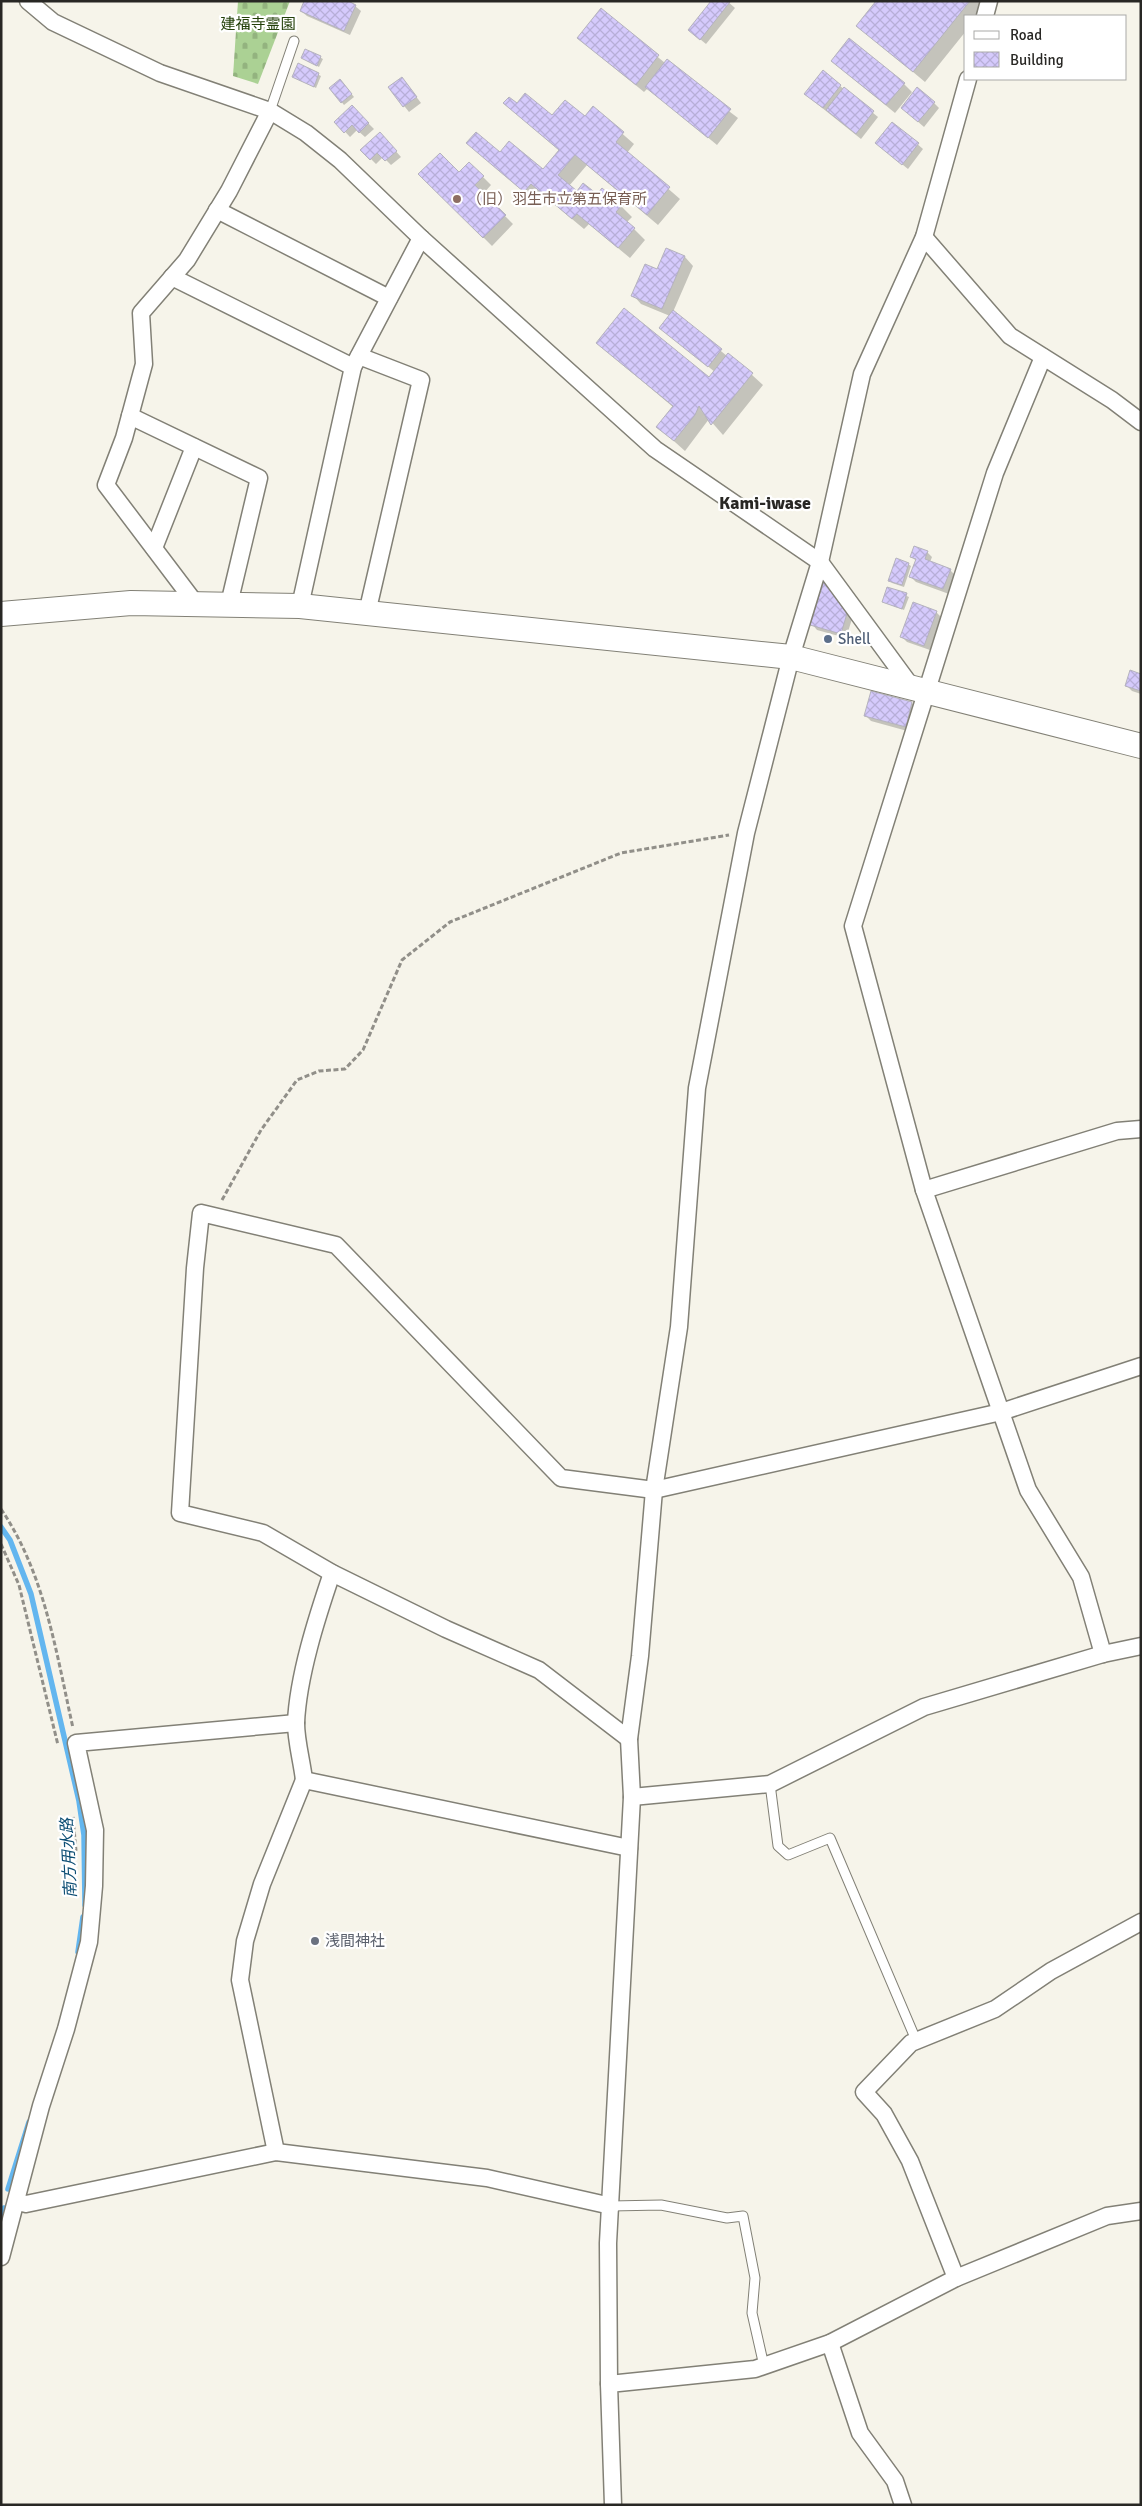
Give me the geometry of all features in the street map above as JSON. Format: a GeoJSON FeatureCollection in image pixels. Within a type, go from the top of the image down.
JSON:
{"type":"FeatureCollection","features":[{"type":"Feature","properties":{"kind":"street"},"geometry":{"type":"LineString","coordinates":[[28,1],[53,22],[160,73],[270,111],[306,132],[340,160],[421,238],[655,449],[820,562],[918,688]]}},
{"type":"Feature","properties":{"kind":"street"},"geometry":{"type":"LineString","coordinates":[[985,15],[990,1]]}},
{"type":"Feature","properties":{"kind":"street"},"geometry":{"type":"LineString","coordinates":[[613,2505],[609,2384],[608,2243],[630,1848],[632,1797],[629,1738],[640,1656],[654,1490],[678,1327],[698,1088],[746,833],[791,656],[820,562],[862,374],[924,237],[968,80]]}},
{"type":"Feature","properties":{"kind":"street"},"geometry":{"type":"LineString","coordinates":[[196,604],[106,486],[130,416],[144,364],[141,313],[186,260],[217,210],[270,111]]}},
{"type":"Feature","properties":{"kind":"street"},"geometry":{"type":"LineString","coordinates":[[217,210],[390,298]]}},
{"type":"Feature","properties":{"kind":"street"},"geometry":{"type":"LineString","coordinates":[[924,237],[1010,336],[1112,400],[1141,422]]}},
{"type":"Feature","properties":{"kind":"street"},"geometry":{"type":"LineString","coordinates":[[300,606],[356,362],[421,238]]}},
{"type":"Feature","properties":{"kind":"street"},"geometry":{"type":"LineString","coordinates":[[172,276],[356,362],[421,380],[367,613]]}},
{"type":"Feature","properties":{"kind":"street"},"geometry":{"type":"LineString","coordinates":[[1043,357],[995,473],[918,688],[853,926],[924,1190],[1028,1490],[1080,1577],[1103,1654]]}},
{"type":"Feature","properties":{"kind":"street"},"geometry":{"type":"LineString","coordinates":[[130,416],[260,478],[229,604]]}},
{"type":"Feature","properties":{"kind":"street"},"geometry":{"type":"LineString","coordinates":[[154,548],[194,447]]}},
{"type":"Feature","properties":{"kind":"street"},"geometry":{"type":"LineString","coordinates":[[1,614],[131,603],[300,606],[791,656],[1141,746]]}},
{"type":"Feature","properties":{"kind":"street"},"geometry":{"type":"LineString","coordinates":[[924,1190],[1117,1131],[1141,1129]]}},
{"type":"Feature","properties":{"kind":"street"},"geometry":{"type":"LineString","coordinates":[[629,1738],[539,1670],[446,1629],[332,1573],[263,1532],[180,1513],[195,1268],[201,1213],[336,1245],[561,1478],[654,1490],[1001,1412],[1141,1366]]}},
{"type":"Feature","properties":{"kind":"street"},"geometry":{"type":"LineString","coordinates":[[276,2152],[240,1980],[245,1941],[262,1884],[304,1780],[296,1724],[305,1668],[322,1602],[332,1573]]}},
{"type":"Feature","properties":{"kind":"street"},"geometry":{"type":"LineString","coordinates":[[632,1797],[770,1784],[924,1707],[1103,1654],[1141,1646]]}},
{"type":"Feature","properties":{"kind":"street"},"geometry":{"type":"LineString","coordinates":[[1,2257],[41,2106],[66,2028],[89,1942],[94,1886],[95,1830],[76,1743],[296,1724]]}},
{"type":"Feature","properties":{"kind":"street"},"geometry":{"type":"LineString","coordinates":[[304,1780],[630,1848]]}},
{"type":"Feature","properties":{"kind":"street"},"geometry":{"type":"LineString","coordinates":[[956,2278],[910,2161],[884,2114],[864,2092],[911,2043],[995,2009],[1051,1971],[1141,1922]]}},
{"type":"Feature","properties":{"kind":"street"},"geometry":{"type":"LineString","coordinates":[[17,2202],[26,2204],[276,2152],[487,2178],[610,2206]]}},
{"type":"Feature","properties":{"kind":"street"},"geometry":{"type":"LineString","coordinates":[[609,2384],[755,2369],[830,2343],[956,2278],[1106,2216],[1141,2211]]}},
{"type":"Feature","properties":{"kind":"street"},"geometry":{"type":"LineString","coordinates":[[830,2343],[860,2433],[896,2481],[903,2505]]}},
{"type":"Feature","properties":{"kind":"lane"},"geometry":{"type":"LineString","coordinates":[[270,111],[294,41]]}},
{"type":"Feature","properties":{"kind":"lane"},"geometry":{"type":"LineString","coordinates":[[770,1784],[778,1846],[788,1854],[830,1838],[916,2040]]}},
{"type":"Feature","properties":{"kind":"lane"},"geometry":{"type":"LineString","coordinates":[[610,2206],[661,2206],[727,2218],[743,2216],[755,2278],[752,2313],[764,2366]]}},
{"type":"Feature","properties":{"kind":"path"},"geometry":{"type":"LineString","coordinates":[[213,1216],[262,1130],[297,1080],[319,1071],[345,1069],[363,1050],[402,960],[450,922],[621,853],[746,833]]}},
{"type":"Feature","properties":{"kind":"path"},"geometry":{"type":"LineString","coordinates":[[1,1509],[27,1554],[38,1584],[76,1743]]}},
{"type":"Feature","properties":{"kind":"path"},"geometry":{"type":"LineString","coordinates":[[1,1544],[19,1585],[59,1748]]}},
{"type":"Feature","properties":{"kind":"path"},"geometry":{"type":"LineString","coordinates":[[71,1809],[76,1860]]}},
{"type":"Feature","properties":{"kind":"green space","name":"建福寺霊園"},"geometry":{"type":"Polygon","coordinates":[[[238,1],[290,1],[258,84],[233,76],[238,1]]]}},
{"type":"Feature","properties":{"kind":"building"},"geometry":{"type":"Polygon","coordinates":[[[304,1],[348,1],[356,5],[344,31],[300,11],[304,1]]]}},
{"type":"Feature","properties":{"kind":"building"},"geometry":{"type":"Polygon","coordinates":[[[711,1],[730,2],[700,40],[688,30],[711,1]]]}},
{"type":"Feature","properties":{"kind":"building"},"geometry":{"type":"Polygon","coordinates":[[[876,1],[970,1],[913,72],[856,26],[876,1]]]}},
{"type":"Feature","properties":{"kind":"building"},"geometry":{"type":"Polygon","coordinates":[[[601,8],[659,55],[636,85],[577,38],[601,8]]]}},
{"type":"Feature","properties":{"kind":"building"},"geometry":{"type":"Polygon","coordinates":[[[849,38],[905,83],[886,105],[831,61],[849,38]]]}},
{"type":"Feature","properties":{"kind":"building"},"geometry":{"type":"Polygon","coordinates":[[[305,49],[321,56],[317,66],[301,58],[305,49]]]}},
{"type":"Feature","properties":{"kind":"building"},"geometry":{"type":"Polygon","coordinates":[[[667,59],[731,109],[708,138],[645,87],[667,59]]]}},
{"type":"Feature","properties":{"kind":"building"},"geometry":{"type":"Polygon","coordinates":[[[298,63],[319,73],[314,87],[292,77],[298,63]]]}},
{"type":"Feature","properties":{"kind":"building"},"geometry":{"type":"Polygon","coordinates":[[[823,70],[841,85],[823,108],[804,94],[823,70]]]}},
{"type":"Feature","properties":{"kind":"building"},"geometry":{"type":"Polygon","coordinates":[[[402,77],[417,97],[403,107],[388,87],[402,77]]]}},
{"type":"Feature","properties":{"kind":"building"},"geometry":{"type":"Polygon","coordinates":[[[340,79],[352,94],[341,103],[329,88],[340,79]]]}},
{"type":"Feature","properties":{"kind":"building"},"geometry":{"type":"Polygon","coordinates":[[[844,87],[874,111],[856,134],[826,110],[844,87]]]}},
{"type":"Feature","properties":{"kind":"building"},"geometry":{"type":"Polygon","coordinates":[[[917,87],[935,102],[918,122],[901,108],[917,87]]]}},
{"type":"Feature","properties":{"kind":"building"},"geometry":{"type":"Polygon","coordinates":[[[525,93],[552,115],[565,100],[585,116],[593,106],[624,132],[616,142],[670,187],[647,215],[575,155],[558,175],[577,191],[583,183],[597,194],[602,188],[622,205],[616,212],[635,228],[618,248],[577,214],[572,219],[531,184],[524,192],[466,143],[476,132],[500,152],[509,141],[543,169],[559,150],[503,103],[509,97],[517,103],[525,93]]]}},
{"type":"Feature","properties":{"kind":"building"},"geometry":{"type":"Polygon","coordinates":[[[352,105],[369,123],[359,133],[352,125],[344,133],[334,122],[352,105]]]}},
{"type":"Feature","properties":{"kind":"building"},"geometry":{"type":"Polygon","coordinates":[[[892,122],[919,143],[902,165],[875,143],[892,122]]]}},
{"type":"Feature","properties":{"kind":"building"},"geometry":{"type":"Polygon","coordinates":[[[380,132],[397,151],[385,161],[377,153],[370,160],[360,150],[380,132]]]}},
{"type":"Feature","properties":{"kind":"building"},"geometry":{"type":"Polygon","coordinates":[[[440,153],[459,172],[469,162],[484,176],[475,185],[506,215],[483,238],[418,174],[440,153]]]}},
{"type":"Feature","properties":{"kind":"building"},"geometry":{"type":"Polygon","coordinates":[[[666,248],[685,256],[662,309],[631,296],[645,264],[657,269],[666,248]]]}},
{"type":"Feature","properties":{"kind":"building"},"geometry":{"type":"Polygon","coordinates":[[[624,308],[709,377],[728,353],[753,373],[711,425],[699,406],[695,415],[674,441],[656,427],[673,406],[596,343],[624,308]]]}},
{"type":"Feature","properties":{"kind":"building"},"geometry":{"type":"Polygon","coordinates":[[[673,310],[722,349],[708,367],[659,328],[673,310]]]}},
{"type":"Feature","properties":{"kind":"building"},"geometry":{"type":"Polygon","coordinates":[[[914,546],[928,551],[925,559],[951,569],[943,589],[909,577],[916,559],[910,557],[914,546]]]}},
{"type":"Feature","properties":{"kind":"building"},"geometry":{"type":"Polygon","coordinates":[[[896,558],[909,563],[902,585],[888,581],[896,558]]]}},
{"type":"Feature","properties":{"kind":"building"},"geometry":{"type":"Polygon","coordinates":[[[824,580],[848,610],[841,634],[810,625],[824,580]]]}},
{"type":"Feature","properties":{"kind":"building"},"geometry":{"type":"Polygon","coordinates":[[[887,587],[907,593],[902,609],[882,602],[887,587]]]}},
{"type":"Feature","properties":{"kind":"building"},"geometry":{"type":"Polygon","coordinates":[[[913,602],[937,611],[924,646],[900,637],[913,602]]]}},
{"type":"Feature","properties":{"kind":"building"},"geometry":{"type":"Polygon","coordinates":[[[1130,670],[1141,674],[1141,691],[1125,686],[1130,670]]]}},
{"type":"Feature","properties":{"kind":"building"},"geometry":{"type":"Polygon","coordinates":[[[871,691],[912,702],[906,727],[864,716],[871,691]]]}},
{"type":"Feature","properties":{"kind":"waterway","name":"南方用水路"},"geometry":{"type":"LineString","coordinates":[[1,1527],[10,1540],[31,1594],[79,1801],[84,1835],[85,1905]]}},
{"type":"Feature","properties":{"kind":"waterway","name":"南方用水路"},"geometry":{"type":"LineString","coordinates":[[78,1952],[83,1917]]}},
{"type":"Feature","properties":{"kind":"waterway","name":"南方用水路"},"geometry":{"type":"LineString","coordinates":[[8,2189],[29,2122]]}},
{"type":"Feature","properties":{"kind":"waterway","name":"南方用水路"},"geometry":{"type":"LineString","coordinates":[[1,2221],[4,2208]]}},
{"type":"Feature","properties":{"kind":"place","name":"（旧）羽生市立第五保育所"},"geometry":{"type":"Point","coordinates":[457,199]}},
{"type":"Feature","properties":{"kind":"place","name":"Shell"},"geometry":{"type":"Point","coordinates":[828,639]}},
{"type":"Feature","properties":{"kind":"place","name":"浅間神社"},"geometry":{"type":"Point","coordinates":[315,1941]}},
{"type":"Feature","properties":{"kind":"district","name":"Kami-iwase"},"geometry":{"type":"Point","coordinates":[765,503]}}]}
